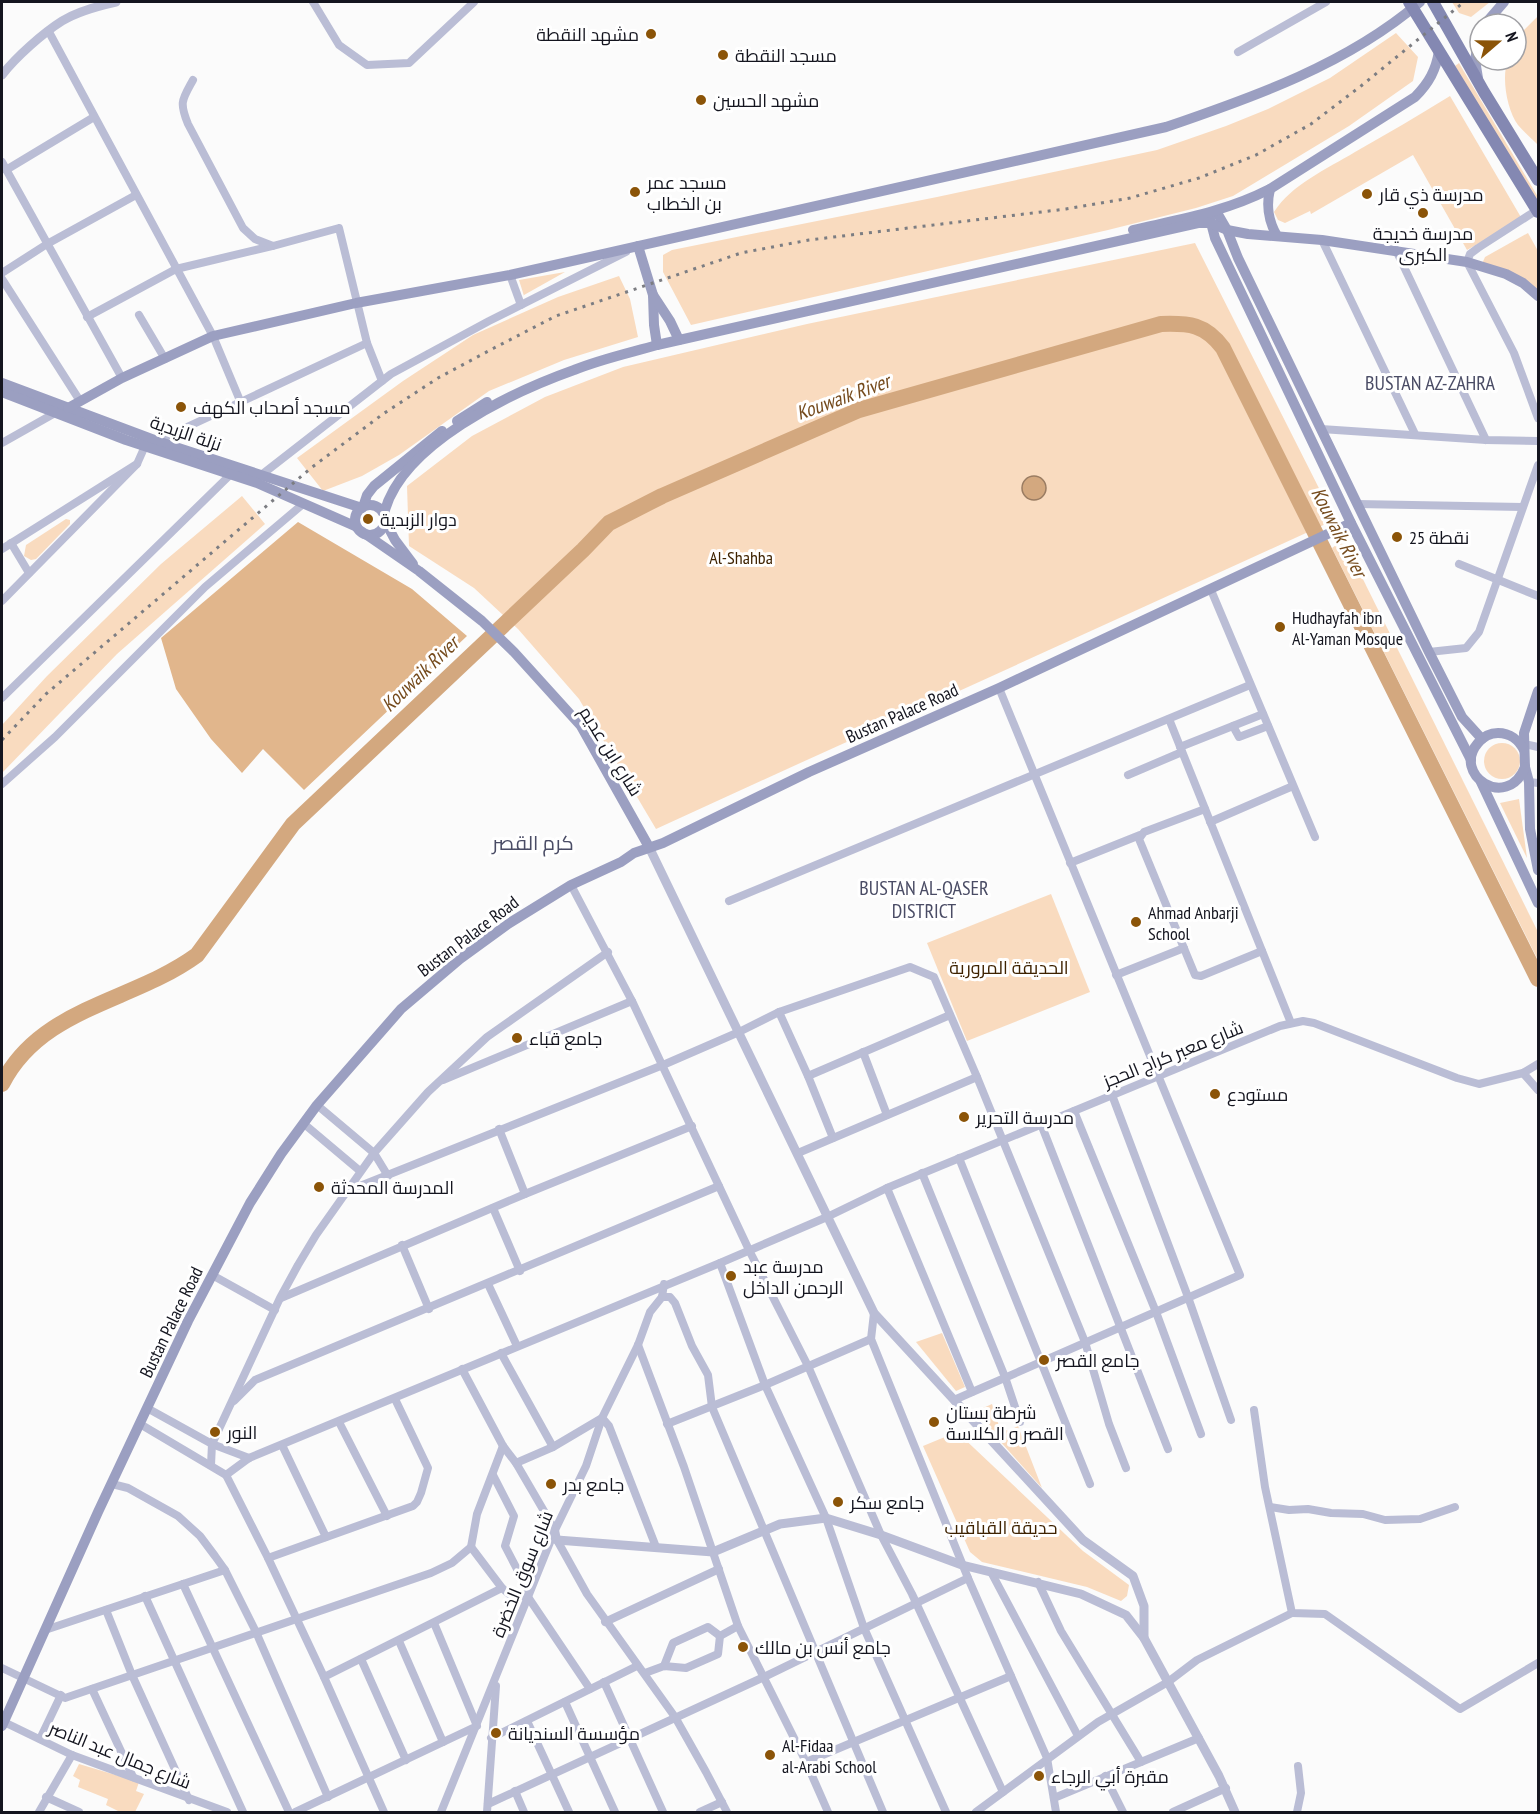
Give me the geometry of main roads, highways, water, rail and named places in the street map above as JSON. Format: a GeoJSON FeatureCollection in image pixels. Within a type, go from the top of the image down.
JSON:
{"type":"FeatureCollection","features":[{"type":"Feature","properties":{"kind":"main road"},"geometry":{"type":"LineString","coordinates":[[1432,2],[1484,92],[1539,180]]}},
{"type":"Feature","properties":{"kind":"main road"},"geometry":{"type":"LineString","coordinates":[[68,408],[122,378],[213,336],[356,303],[510,274],[1166,128],[1249,98],[1320,66],[1369,39],[1414,4],[1439,51],[1538,211]]}},
{"type":"Feature","properties":{"kind":"main road"},"geometry":{"type":"LineString","coordinates":[[657,342],[566,373],[523,391],[477,416],[436,444],[404,472],[386,504],[381,529],[374,534],[359,529],[356,519],[367,495],[374,486],[429,440],[471,411],[512,390],[573,364],[657,342],[1212,216],[1270,189],[1415,97],[1429,81],[1438,62],[1439,51]]}},
{"type":"Feature","properties":{"kind":"main road"},"geometry":{"type":"LineString","coordinates":[[1477,72],[1484,92]]}},
{"type":"Feature","properties":{"kind":"main road"},"geometry":{"type":"LineString","coordinates":[[1270,189],[1269,218],[1277,236]]}},
{"type":"Feature","properties":{"kind":"main road"},"geometry":{"type":"LineString","coordinates":[[1212,216],[1227,230],[1234,249],[1357,504],[1462,717],[1482,739]]}},
{"type":"Feature","properties":{"kind":"main road"},"geometry":{"type":"LineString","coordinates":[[1212,216],[1215,238],[1351,524],[1471,760]]}},
{"type":"Feature","properties":{"kind":"main road"},"geometry":{"type":"LineString","coordinates":[[1227,230],[1322,240],[1467,262],[1506,274],[1523,283],[1539,296]]}},
{"type":"Feature","properties":{"kind":"main road"},"geometry":{"type":"LineString","coordinates":[[1234,249],[1240,238],[1248,234]]}},
{"type":"Feature","properties":{"kind":"main road"},"geometry":{"type":"LineString","coordinates":[[638,246],[653,295],[678,337]]}},
{"type":"Feature","properties":{"kind":"main road"},"geometry":{"type":"LineString","coordinates":[[653,295],[657,342]]}},
{"type":"Feature","properties":{"kind":"main road","name":"نزلة الزبدية"},"geometry":{"type":"LineString","coordinates":[[2,383],[157,441],[260,476],[363,507]]}},
{"type":"Feature","properties":{"kind":"main road","name":"نزلة الزبدية"},"geometry":{"type":"LineString","coordinates":[[2,392],[145,446],[257,483],[359,529],[419,571]]}},
{"type":"Feature","properties":{"kind":"main road"},"geometry":{"type":"LineString","coordinates":[[363,507],[375,506],[419,571]]}},
{"type":"Feature","properties":{"kind":"main road","name":"Bustan Palace Road"},"geometry":{"type":"LineString","coordinates":[[3,1724],[147,1408],[250,1203],[317,1104],[401,1010],[432,982],[508,924],[571,885],[809,772],[999,688],[1351,524]]}},
{"type":"Feature","properties":{"kind":"main road","name":"شارع ابن عديم"},"geometry":{"type":"LineString","coordinates":[[419,571],[482,621],[514,652],[581,726],[649,847]]}},
{"type":"Feature","properties":{"kind":"main road"},"geometry":{"type":"LineString","coordinates":[[1510,735],[1525,716],[1539,682]]}},
{"type":"Feature","properties":{"kind":"main road"},"geometry":{"type":"LineString","coordinates":[[1480,781],[1495,788],[1510,786],[1522,775],[1525,767],[1524,734],[1539,691]]}},
{"type":"Feature","properties":{"kind":"main road"},"geometry":{"type":"LineString","coordinates":[[1524,747],[1510,735],[1495,733],[1482,739],[1472,752],[1471,760],[1472,769],[1539,903]]}},
{"type":"Feature","properties":{"kind":"main road"},"geometry":{"type":"LineString","coordinates":[[1525,767],[1534,783],[1534,815],[1539,870]]}},
{"type":"Feature","properties":{"kind":"waterway","name":"Kouwaik River"},"geometry":{"type":"LineString","coordinates":[[2,1084],[19,1058],[40,1038],[64,1022],[172,971],[197,955],[293,824],[609,523],[662,496],[859,410],[1161,324],[1196,327],[1210,334],[1223,348],[1538,979]]}},
{"type":"Feature","properties":{"kind":"railway"},"geometry":{"type":"LineString","coordinates":[[2,740],[46,694],[311,468],[383,414],[438,378],[556,316],[741,253],[809,240],[1066,209],[1130,198],[1199,178],[1256,155],[1311,124],[1464,2]]}},
{"type":"Feature","properties":{"kind":"place","name":"مشهد النقطة"},"geometry":{"type":"Point","coordinates":[651,34]}},
{"type":"Feature","properties":{"kind":"place","name":"مسجد النقطة"},"geometry":{"type":"Point","coordinates":[723,55]}},
{"type":"Feature","properties":{"kind":"place","name":"مشهد الحسين"},"geometry":{"type":"Point","coordinates":[701,100]}},
{"type":"Feature","properties":{"kind":"place","name":"مسجد عمر بن الخطاب"},"geometry":{"type":"Point","coordinates":[635,192]}},
{"type":"Feature","properties":{"kind":"place","name":"مدرسة ذي قار"},"geometry":{"type":"Point","coordinates":[1367,194]}},
{"type":"Feature","properties":{"kind":"place","name":"مدرسة خديجة الكبرى"},"geometry":{"type":"Point","coordinates":[1423,213]}},
{"type":"Feature","properties":{"kind":"place","name":"مسجد أصحاب الكهف"},"geometry":{"type":"Point","coordinates":[181,407]}},
{"type":"Feature","properties":{"kind":"place","name":"دوار الزبدية"},"geometry":{"type":"Point","coordinates":[368,519]}},
{"type":"Feature","properties":{"kind":"place","name":"نقطة 25"},"geometry":{"type":"Point","coordinates":[1397,537]}},
{"type":"Feature","properties":{"kind":"place","name":"Hudhayfah ibn Al-Yaman Mosque"},"geometry":{"type":"Point","coordinates":[1280,627]}},
{"type":"Feature","properties":{"kind":"place","name":"Ahmad Anbarji School"},"geometry":{"type":"Point","coordinates":[1136,922]}},
{"type":"Feature","properties":{"kind":"place","name":"جامع قباء"},"geometry":{"type":"Point","coordinates":[517,1038]}},
{"type":"Feature","properties":{"kind":"place","name":"مستودع"},"geometry":{"type":"Point","coordinates":[1215,1094]}},
{"type":"Feature","properties":{"kind":"place","name":"مدرسة التحرير"},"geometry":{"type":"Point","coordinates":[964,1117]}},
{"type":"Feature","properties":{"kind":"place","name":"المدرسة المحدثة"},"geometry":{"type":"Point","coordinates":[319,1187]}},
{"type":"Feature","properties":{"kind":"place","name":"مدرسة عبد الرحمن الداخل"},"geometry":{"type":"Point","coordinates":[731,1276]}},
{"type":"Feature","properties":{"kind":"place","name":"جامع القصر"},"geometry":{"type":"Point","coordinates":[1044,1360]}},
{"type":"Feature","properties":{"kind":"place","name":"شرطة بستان القصر و الكلاسة"},"geometry":{"type":"Point","coordinates":[934,1422]}},
{"type":"Feature","properties":{"kind":"place","name":"النور"},"geometry":{"type":"Point","coordinates":[215,1432]}},
{"type":"Feature","properties":{"kind":"place","name":"جامع بدر"},"geometry":{"type":"Point","coordinates":[551,1484]}},
{"type":"Feature","properties":{"kind":"place","name":"جامع سكر"},"geometry":{"type":"Point","coordinates":[838,1502]}},
{"type":"Feature","properties":{"kind":"place","name":"جامع أنس بن مالك"},"geometry":{"type":"Point","coordinates":[743,1647]}},
{"type":"Feature","properties":{"kind":"place","name":"مؤسسة السنديانة"},"geometry":{"type":"Point","coordinates":[496,1733]}},
{"type":"Feature","properties":{"kind":"place","name":"Al-Fidaa al-Arabi School"},"geometry":{"type":"Point","coordinates":[770,1755]}},
{"type":"Feature","properties":{"kind":"place","name":"مقبرة أبي الرجاء"},"geometry":{"type":"Point","coordinates":[1039,1776]}},
{"type":"Feature","properties":{"kind":"district","name":"BUSTAN AZ-ZAHRA"},"geometry":{"type":"Point","coordinates":[1430,383]}},
{"type":"Feature","properties":{"kind":"district","name":"كرم القصر"},"geometry":{"type":"Point","coordinates":[533,843]}},
{"type":"Feature","properties":{"kind":"district","name":"BUSTAN AL-QASER DISTRICT"},"geometry":{"type":"Point","coordinates":[924,900]}},
{"type":"Feature","properties":{"kind":"park label","name":"Al-Shahba"},"geometry":{"type":"Point","coordinates":[741,557]}},
{"type":"Feature","properties":{"kind":"park label","name":"الحديقة المرورية"},"geometry":{"type":"Point","coordinates":[1009,967]}},
{"type":"Feature","properties":{"kind":"park label","name":"حديقة القباقيب"},"geometry":{"type":"Point","coordinates":[1001,1527]}}]}
